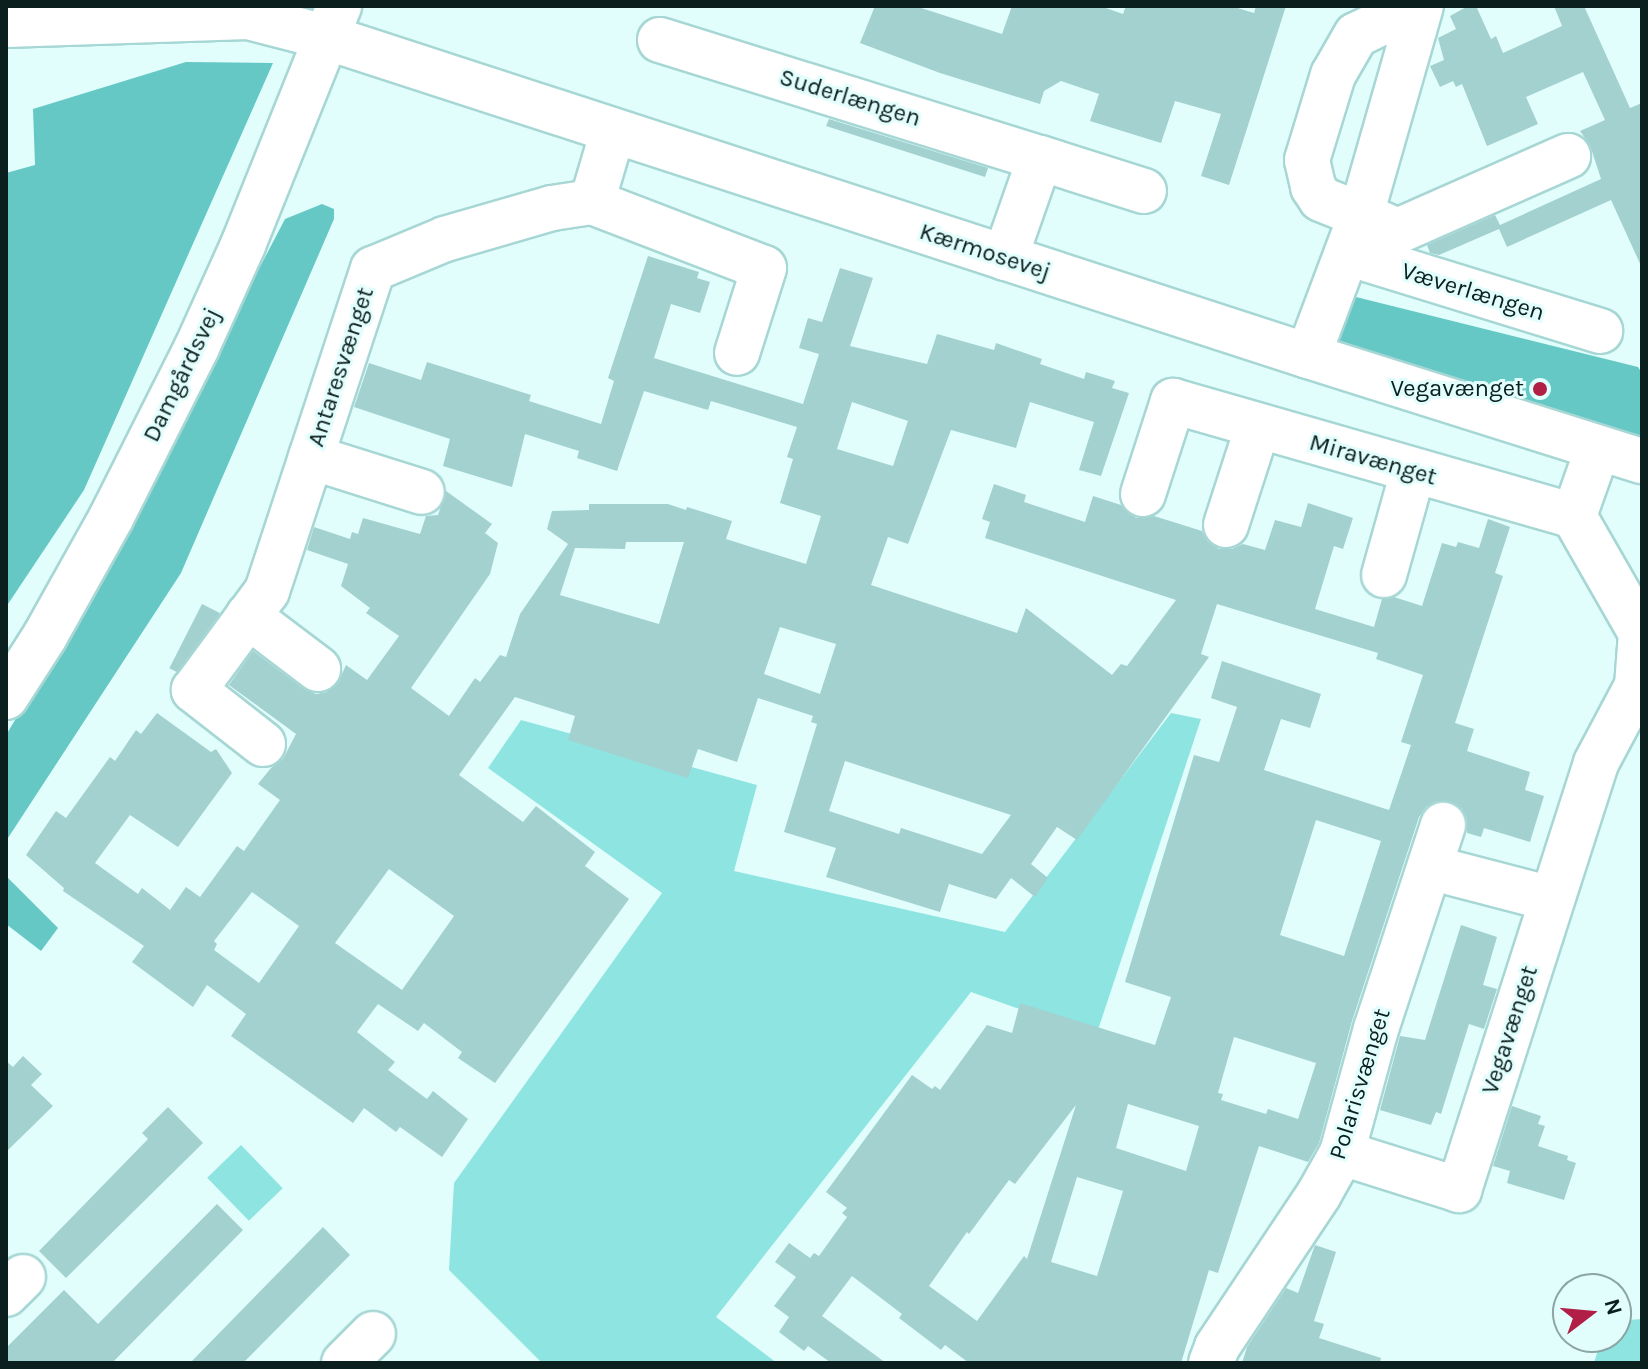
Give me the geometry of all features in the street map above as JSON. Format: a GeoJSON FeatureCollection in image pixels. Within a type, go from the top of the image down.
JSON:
{"type":"FeatureCollection","features":[{"type":"Feature","properties":{"kind":"street"},"geometry":{"type":"LineString","coordinates":[[6,25],[229,12],[248,17],[334,22]]}},
{"type":"Feature","properties":{"kind":"street"},"geometry":{"type":"LineString","coordinates":[[1308,356],[1354,234],[1418,18],[1385,21],[1356,35],[1333,75],[1307,160],[1313,187],[1354,234]]}},
{"type":"Feature","properties":{"kind":"street","name":"Kærmosevej"},"geometry":{"type":"LineString","coordinates":[[334,22],[613,131],[1642,461]]}},
{"type":"Feature","properties":{"kind":"street","name":"Damgårdsvej"},"geometry":{"type":"LineString","coordinates":[[6,697],[45,636],[112,516],[197,347],[334,22]]}},
{"type":"Feature","properties":{"kind":"street","name":"Suderlængen"},"geometry":{"type":"LineString","coordinates":[[660,40],[1144,191]]}},
{"type":"Feature","properties":{"kind":"street"},"geometry":{"type":"LineString","coordinates":[[613,131],[572,205],[764,268],[737,353]]}},
{"type":"Feature","properties":{"kind":"street","name":"Væverlængen"},"geometry":{"type":"LineString","coordinates":[[1354,234],[1398,231],[1568,156]]}},
{"type":"Feature","properties":{"kind":"street"},"geometry":{"type":"LineString","coordinates":[[1005,258],[1040,158]]}},
{"type":"Feature","properties":{"kind":"street","name":"Antaresvænget"},"geometry":{"type":"LineString","coordinates":[[263,744],[194,690],[267,591],[373,269],[445,239],[572,205]]}},
{"type":"Feature","properties":{"kind":"street","name":"Væverlængen"},"geometry":{"type":"LineString","coordinates":[[1354,234],[1600,331]]}},
{"type":"Feature","properties":{"kind":"street","name":"Miravænget"},"geometry":{"type":"LineString","coordinates":[[1143,494],[1173,401],[1574,516]]}},
{"type":"Feature","properties":{"kind":"street"},"geometry":{"type":"LineString","coordinates":[[1226,525],[1258,426]]}},
{"type":"Feature","properties":{"kind":"street"},"geometry":{"type":"LineString","coordinates":[[1574,516],[1598,448]]}},
{"type":"Feature","properties":{"kind":"street"},"geometry":{"type":"LineString","coordinates":[[311,457],[422,492]]}},
{"type":"Feature","properties":{"kind":"street"},"geometry":{"type":"LineString","coordinates":[[1384,575],[1413,472]]}},
{"type":"Feature","properties":{"kind":"street","name":"Vegavænget"},"geometry":{"type":"LineString","coordinates":[[1342,1153],[1459,1190],[1596,763],[1637,686],[1641,633],[1574,516]]}},
{"type":"Feature","properties":{"kind":"street"},"geometry":{"type":"LineString","coordinates":[[248,616],[318,669]]}},
{"type":"Feature","properties":{"kind":"street","name":"Polarisvænget"},"geometry":{"type":"LineString","coordinates":[[1211,1363],[1217,1347],[1319,1194],[1342,1153],[1376,1029],[1443,825]]}},
{"type":"Feature","properties":{"kind":"street"},"geometry":{"type":"LineString","coordinates":[[1452,873],[1552,899]]}},
{"type":"Feature","properties":{"kind":"shaded area"},"geometry":{"type":"Polygon","coordinates":[[[186,62],[273,63],[84,490],[6,607],[6,173],[35,165],[33,109],[186,62]]]}},
{"type":"Feature","properties":{"kind":"shaded area"},"geometry":{"type":"Polygon","coordinates":[[[322,204],[334,209],[334,219],[181,573],[6,841],[6,735],[74,623],[285,219],[322,204]]]}},
{"type":"Feature","properties":{"kind":"shaded area"},"geometry":{"type":"Polygon","coordinates":[[[1352,296],[1638,367],[1642,373],[1642,445],[1332,338],[1352,296]]]}},
{"type":"Feature","properties":{"kind":"shaded area"},"geometry":{"type":"Polygon","coordinates":[[[1171,713],[1201,719],[1096,1036],[971,992],[716,1317],[777,1363],[542,1363],[449,1270],[454,1183],[662,893],[488,768],[521,720],[757,785],[734,871],[1005,932],[1171,713]]]}},
{"type":"Feature","properties":{"kind":"shaded area"},"geometry":{"type":"Polygon","coordinates":[[[6,876],[58,928],[41,951],[6,924],[6,876]]]}},
{"type":"Feature","properties":{"kind":"shaded area"},"geometry":{"type":"Polygon","coordinates":[[[241,1145],[283,1188],[249,1221],[207,1178],[241,1145]]]}},
{"type":"Feature","properties":{"kind":"shaded area"},"geometry":{"type":"Polygon","coordinates":[[[1642,1319],[1642,1363],[1594,1363],[1597,1353],[1632,1353],[1632,1320],[1642,1319]]]}},
{"type":"Feature","properties":{"kind":"building"},"geometry":{"type":"Polygon","coordinates":[[[875,6],[915,6],[1002,34],[1012,6],[1100,6],[1123,14],[1126,6],[1231,6],[1254,13],[1256,6],[1286,6],[1229,185],[1201,176],[1221,114],[1175,101],[1161,143],[1090,121],[1099,94],[1061,81],[1044,91],[1040,104],[940,73],[860,43],[875,6]]]}},
{"type":"Feature","properties":{"kind":"building"},"geometry":{"type":"Polygon","coordinates":[[[1468,6],[1476,6],[1491,39],[1496,36],[1503,53],[1562,26],[1554,6],[1584,6],[1630,108],[1642,103],[1642,268],[1611,200],[1507,247],[1499,229],[1439,255],[1430,253],[1427,245],[1495,215],[1500,225],[1601,179],[1590,145],[1580,131],[1605,120],[1583,72],[1526,97],[1538,124],[1487,146],[1462,84],[1456,87],[1453,81],[1440,87],[1430,66],[1444,60],[1438,38],[1456,29],[1450,16],[1468,6]]]}},
{"type":"Feature","properties":{"kind":"building"},"geometry":{"type":"Polygon","coordinates":[[[829,119],[988,168],[985,177],[826,126],[829,119]]]}},
{"type":"Feature","properties":{"kind":"building"},"geometry":{"type":"Polygon","coordinates":[[[648,256],[699,272],[697,278],[710,282],[700,313],[671,304],[654,358],[803,404],[819,354],[799,348],[808,318],[822,322],[840,268],[873,278],[850,346],[927,364],[937,334],[994,350],[996,343],[1042,359],[1040,364],[1084,379],[1086,372],[1115,381],[1112,388],[1129,393],[1101,476],[1079,470],[1094,422],[1030,402],[1016,448],[951,430],[908,544],[888,537],[871,585],[1017,633],[1026,608],[1112,675],[1121,664],[1127,666],[1176,600],[985,538],[990,522],[982,519],[994,484],[1026,495],[1024,502],[1085,522],[1093,496],[1121,505],[1136,518],[1154,516],[1202,531],[1208,542],[1219,549],[1232,549],[1243,544],[1265,550],[1275,520],[1301,527],[1308,503],[1353,518],[1343,549],[1334,546],[1315,609],[1374,627],[1382,599],[1394,597],[1422,606],[1442,543],[1456,547],[1458,542],[1479,548],[1488,519],[1510,527],[1495,573],[1503,576],[1455,723],[1474,729],[1467,751],[1530,772],[1525,790],[1544,796],[1530,842],[1484,828],[1481,837],[1467,833],[1467,819],[1462,809],[1452,802],[1437,801],[1426,807],[1419,817],[1352,1021],[1319,1143],[1308,1162],[1259,1146],[1218,1273],[1209,1270],[1181,1363],[969,1363],[945,1345],[941,1350],[899,1318],[902,1314],[852,1276],[822,1316],[886,1363],[831,1363],[808,1346],[804,1351],[779,1332],[789,1317],[774,1306],[796,1277],[775,1262],[789,1243],[810,1258],[814,1253],[819,1256],[847,1217],[842,1213],[847,1208],[826,1192],[912,1075],[932,1089],[935,1086],[940,1090],[987,1025],[1012,1033],[1020,1003],[1155,1045],[1171,997],[1125,982],[1194,755],[1219,762],[1237,707],[1211,698],[1222,661],[1321,694],[1310,728],[1281,719],[1264,770],[1389,810],[1411,745],[1401,742],[1423,675],[1376,659],[1378,653],[1217,604],[1201,654],[1209,657],[1077,840],[1057,827],[1031,864],[1048,878],[1035,897],[1011,878],[996,899],[949,884],[940,912],[826,877],[836,848],[784,832],[817,724],[811,722],[813,716],[758,698],[737,762],[698,749],[688,778],[568,740],[575,716],[515,697],[459,775],[523,822],[536,806],[595,852],[585,866],[629,899],[495,1083],[458,1058],[462,1052],[424,1023],[418,1031],[378,1004],[357,1032],[395,1062],[388,1070],[427,1099],[433,1091],[468,1119],[442,1157],[400,1127],[396,1132],[364,1108],[353,1123],[231,1036],[246,1014],[207,985],[193,1007],[132,962],[144,946],[63,891],[64,888],[26,855],[56,811],[66,818],[110,757],[115,761],[136,730],[141,734],[157,713],[211,752],[216,749],[232,773],[178,847],[130,815],[95,863],[138,894],[142,888],[170,910],[186,887],[200,897],[237,846],[244,851],[280,800],[258,784],[283,759],[296,734],[229,685],[253,651],[304,689],[316,694],[327,692],[338,683],[346,665],[367,680],[399,636],[366,613],[370,608],[341,586],[348,564],[307,550],[314,527],[350,539],[352,532],[358,534],[363,518],[420,534],[426,516],[438,515],[446,491],[492,524],[485,533],[498,543],[490,574],[411,688],[449,716],[475,678],[480,682],[500,655],[506,657],[520,614],[568,544],[547,529],[552,511],[589,510],[589,504],[668,504],[686,510],[687,507],[732,521],[726,539],[806,564],[821,516],[780,503],[793,459],[787,457],[797,427],[711,401],[708,410],[644,391],[617,471],[577,458],[579,451],[525,434],[512,487],[443,466],[450,439],[354,407],[369,363],[421,380],[427,362],[531,395],[529,401],[601,424],[614,381],[608,378],[648,256]],[[852,402],[837,449],[893,466],[908,421],[852,402]],[[626,542],[625,549],[575,548],[560,595],[659,624],[684,542],[626,542]],[[780,627],[764,674],[820,694],[836,644],[780,627]],[[845,761],[829,811],[899,834],[901,828],[982,854],[1011,815],[845,761]],[[1316,820],[1280,935],[1344,956],[1381,841],[1316,820]],[[389,869],[335,943],[402,990],[454,916],[389,869]],[[252,892],[214,941],[217,944],[214,950],[259,983],[299,926],[252,892]],[[1234,1037],[1218,1093],[1223,1094],[1221,1100],[1266,1114],[1268,1109],[1298,1119],[1316,1063],[1234,1037]],[[1128,1104],[1116,1148],[1186,1171],[1199,1126],[1128,1104]],[[1076,1105],[1015,1184],[1009,1180],[969,1234],[967,1232],[929,1286],[977,1321],[1024,1256],[1027,1259],[1076,1105]],[[1077,1177],[1051,1262],[1097,1276],[1123,1191],[1077,1177]]]}},
{"type":"Feature","properties":{"kind":"building"},"geometry":{"type":"Polygon","coordinates":[[[202,604],[220,613],[187,677],[169,668],[202,604]]]}},
{"type":"Feature","properties":{"kind":"building"},"geometry":{"type":"Polygon","coordinates":[[[1461,925],[1497,937],[1483,985],[1497,989],[1484,1029],[1469,1024],[1441,1114],[1436,1112],[1431,1125],[1380,1110],[1400,1036],[1425,1040],[1461,925]]]}},
{"type":"Feature","properties":{"kind":"building"},"geometry":{"type":"Polygon","coordinates":[[[23,1056],[42,1074],[31,1085],[53,1106],[6,1152],[6,1061],[13,1067],[23,1056]]]}},
{"type":"Feature","properties":{"kind":"building"},"geometry":{"type":"Polygon","coordinates":[[[1512,1106],[1541,1116],[1538,1124],[1545,1126],[1538,1146],[1568,1156],[1567,1160],[1576,1163],[1564,1200],[1507,1183],[1510,1171],[1493,1166],[1512,1106]]]}},
{"type":"Feature","properties":{"kind":"building"},"geometry":{"type":"Polygon","coordinates":[[[168,1107],[203,1143],[66,1278],[39,1251],[148,1139],[142,1133],[168,1107]]]}},
{"type":"Feature","properties":{"kind":"building"},"geometry":{"type":"Polygon","coordinates":[[[217,1204],[243,1230],[112,1363],[6,1363],[6,1348],[64,1290],[98,1324],[217,1204]]]}},
{"type":"Feature","properties":{"kind":"building"},"geometry":{"type":"Polygon","coordinates":[[[323,1227],[350,1255],[243,1363],[190,1363],[323,1227]]]}},
{"type":"Feature","properties":{"kind":"building"},"geometry":{"type":"Polygon","coordinates":[[[1315,1245],[1336,1252],[1314,1321],[1324,1324],[1319,1338],[1381,1358],[1380,1363],[1242,1363],[1247,1347],[1286,1288],[1298,1293],[1315,1245]]]}},
{"type":"Feature","properties":{"kind":"place","name":"Vegavænget"},"geometry":{"type":"Point","coordinates":[1540,389]}}]}
